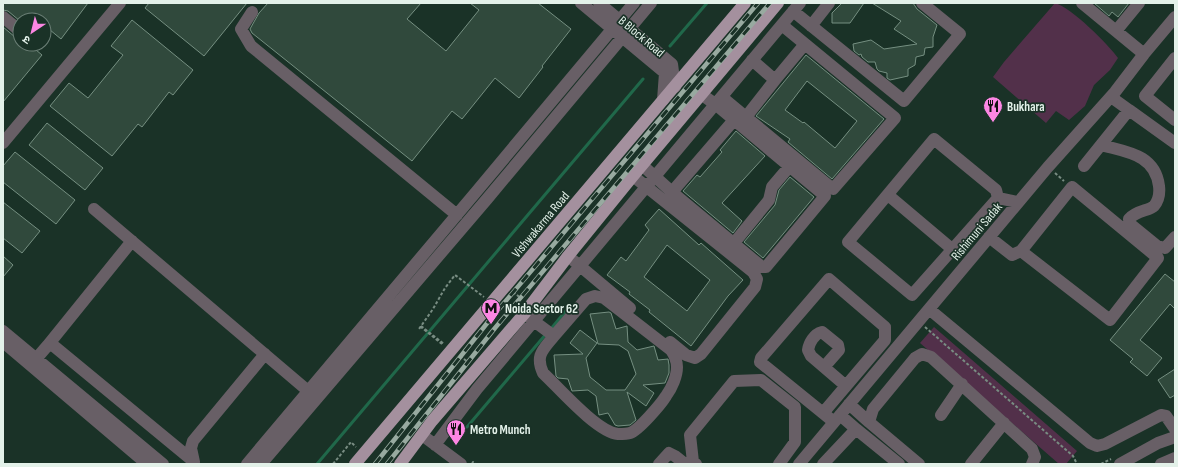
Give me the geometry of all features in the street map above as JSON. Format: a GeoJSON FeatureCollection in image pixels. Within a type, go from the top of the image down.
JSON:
{"type":"FeatureCollection","features":[{"type":"Feature","properties":{"kind":"main road","name":"Vishwakarma Road"},"geometry":{"type":"LineString","coordinates":[[356,464],[746,3]]}},
{"type":"Feature","properties":{"kind":"main road"},"geometry":{"type":"LineString","coordinates":[[400,464],[422,435],[528,312],[568,256],[778,3]]}},
{"type":"Feature","properties":{"kind":"street"},"geometry":{"type":"LineString","coordinates":[[3,143],[120,3]]}},
{"type":"Feature","properties":{"kind":"street","name":"B Block Road"},"geometry":{"type":"LineString","coordinates":[[581,3],[616,25]]}},
{"type":"Feature","properties":{"kind":"street"},"geometry":{"type":"LineString","coordinates":[[261,464],[313,395],[457,215],[634,3]]}},
{"type":"Feature","properties":{"kind":"street"},"geometry":{"type":"LineString","coordinates":[[247,464],[313,395],[487,199],[651,3]]}},
{"type":"Feature","properties":{"kind":"street"},"geometry":{"type":"LineString","coordinates":[[811,26],[829,3]]}},
{"type":"Feature","properties":{"kind":"street"},"geometry":{"type":"LineString","coordinates":[[435,445],[477,389],[528,312],[580,266],[797,7],[811,26],[904,101],[960,34],[922,3]]}},
{"type":"Feature","properties":{"kind":"street"},"geometry":{"type":"LineString","coordinates":[[1082,3],[1144,54]]}},
{"type":"Feature","properties":{"kind":"street"},"geometry":{"type":"LineString","coordinates":[[1116,31],[1139,3]]}},
{"type":"Feature","properties":{"kind":"street"},"geometry":{"type":"LineString","coordinates":[[606,5],[616,25],[672,64],[675,87]]}},
{"type":"Feature","properties":{"kind":"street"},"geometry":{"type":"LineString","coordinates":[[252,12],[241,29],[252,46],[457,215]]}},
{"type":"Feature","properties":{"kind":"street"},"geometry":{"type":"LineString","coordinates":[[3,17],[12,24]]}},
{"type":"Feature","properties":{"kind":"street","name":"Rishimuni Sadak"},"geometry":{"type":"LineString","coordinates":[[799,464],[1018,202],[1111,97],[1175,17]]}},
{"type":"Feature","properties":{"kind":"street"},"geometry":{"type":"LineString","coordinates":[[701,94],[719,100],[740,118],[833,189],[896,118],[782,25]]}},
{"type":"Feature","properties":{"kind":"street","name":"B Block Road"},"geometry":{"type":"LineString","coordinates":[[626,33],[665,73],[663,100]]}},
{"type":"Feature","properties":{"kind":"street"},"geometry":{"type":"LineString","coordinates":[[672,192],[775,80],[805,44]]}},
{"type":"Feature","properties":{"kind":"street"},"geometry":{"type":"LineString","coordinates":[[1175,58],[1145,96],[1175,120]]}},
{"type":"Feature","properties":{"kind":"street"},"geometry":{"type":"LineString","coordinates":[[752,60],[775,80]]}},
{"type":"Feature","properties":{"kind":"street"},"geometry":{"type":"LineString","coordinates":[[1111,97],[1175,143]]}},
{"type":"Feature","properties":{"kind":"street"},"geometry":{"type":"LineString","coordinates":[[1084,166],[1129,110]]}},
{"type":"Feature","properties":{"kind":"street"},"geometry":{"type":"LineString","coordinates":[[642,165],[762,267],[766,267],[824,196],[789,167],[740,118]]}},
{"type":"Feature","properties":{"kind":"street"},"geometry":{"type":"LineString","coordinates":[[934,139],[996,190],[998,198],[912,295],[848,242],[934,139]]}},
{"type":"Feature","properties":{"kind":"street"},"geometry":{"type":"LineString","coordinates":[[1101,145],[1127,151],[1140,156],[1153,168],[1159,181],[1160,195],[1153,207],[1134,214],[1129,219],[1130,224],[1157,246],[1165,248],[1175,237]]}},
{"type":"Feature","properties":{"kind":"street"},"geometry":{"type":"LineString","coordinates":[[734,243],[769,200],[772,187],[789,167]]}},
{"type":"Feature","properties":{"kind":"street"},"geometry":{"type":"LineString","coordinates":[[568,256],[686,356],[695,358],[701,354],[754,287],[757,279],[753,272],[633,176]]}},
{"type":"Feature","properties":{"kind":"street"},"geometry":{"type":"LineString","coordinates":[[989,237],[1012,255],[1021,251],[1072,187],[1158,258],[1110,320],[1021,251]]}},
{"type":"Feature","properties":{"kind":"street"},"geometry":{"type":"LineString","coordinates":[[888,195],[952,249]]}},
{"type":"Feature","properties":{"kind":"street"},"geometry":{"type":"LineString","coordinates":[[998,198],[1018,202]]}},
{"type":"Feature","properties":{"kind":"street"},"geometry":{"type":"LineString","coordinates":[[94,209],[313,395]]}},
{"type":"Feature","properties":{"kind":"street"},"geometry":{"type":"LineString","coordinates":[[36,359],[132,241]]}},
{"type":"Feature","properties":{"kind":"street"},"geometry":{"type":"LineString","coordinates":[[823,413],[885,340],[885,327],[829,279],[761,358],[760,362],[823,413],[837,418],[856,429],[900,464]]}},
{"type":"Feature","properties":{"kind":"street"},"geometry":{"type":"LineString","coordinates":[[595,296],[604,298],[671,350],[677,359],[677,369],[673,382],[666,396],[639,428],[630,433],[618,434],[607,431],[595,424],[543,372],[539,364],[541,353],[554,336],[586,300],[595,296]]}},
{"type":"Feature","properties":{"kind":"street"},"geometry":{"type":"LineString","coordinates":[[929,309],[1090,443],[1097,446],[1105,444],[1160,415],[1166,416],[1175,429]]}},
{"type":"Feature","properties":{"kind":"street"},"geometry":{"type":"LineString","coordinates":[[528,312],[554,336]]}},
{"type":"Feature","properties":{"kind":"street"},"geometry":{"type":"LineString","coordinates":[[3,331],[163,464]]}},
{"type":"Feature","properties":{"kind":"street"},"geometry":{"type":"LineString","coordinates":[[3,342],[147,464]]}},
{"type":"Feature","properties":{"kind":"street"},"geometry":{"type":"LineString","coordinates":[[48,345],[55,347],[193,462]]}},
{"type":"Feature","properties":{"kind":"street"},"geometry":{"type":"LineString","coordinates":[[193,462],[191,448],[193,441],[265,354]]}},
{"type":"Feature","properties":{"kind":"street"},"geometry":{"type":"LineString","coordinates":[[869,422],[872,409],[915,358],[922,354],[932,357],[1032,449],[1035,457],[1032,464]]}},
{"type":"Feature","properties":{"kind":"street"},"geometry":{"type":"LineString","coordinates":[[824,367],[846,386]]}},
{"type":"Feature","properties":{"kind":"street"},"geometry":{"type":"LineString","coordinates":[[696,464],[693,462],[690,435],[734,381],[761,380],[795,407],[795,442],[780,463]]}},
{"type":"Feature","properties":{"kind":"street"},"geometry":{"type":"LineString","coordinates":[[941,415],[962,384]]}},
{"type":"Feature","properties":{"kind":"street"},"geometry":{"type":"LineString","coordinates":[[849,404],[919,464]]}},
{"type":"Feature","properties":{"kind":"street"},"geometry":{"type":"LineString","coordinates":[[971,464],[1004,423]]}},
{"type":"Feature","properties":{"kind":"street"},"geometry":{"type":"LineString","coordinates":[[823,464],[856,429]]}},
{"type":"Feature","properties":{"kind":"street"},"geometry":{"type":"LineString","coordinates":[[422,435],[461,464]]}},
{"type":"Feature","properties":{"kind":"street"},"geometry":{"type":"LineString","coordinates":[[1120,464],[1158,443],[1175,437]]}},
{"type":"Feature","properties":{"kind":"street"},"geometry":{"type":"LineString","coordinates":[[660,464],[669,453],[685,464]]}},
{"type":"Feature","properties":{"kind":"street"},"geometry":{"type":"LineString","coordinates":[[1161,464],[1175,458]]}},
{"type":"Feature","properties":{"kind":"path"},"geometry":{"type":"LineString","coordinates":[[451,351],[421,327],[419,329],[455,275],[492,302]]}},
{"type":"Feature","properties":{"kind":"path"},"geometry":{"type":"LineString","coordinates":[[509,288],[528,312]]}},
{"type":"Feature","properties":{"kind":"path"},"geometry":{"type":"LineString","coordinates":[[918,321],[1073,456],[1077,464]]}},
{"type":"Feature","properties":{"kind":"path"},"geometry":{"type":"LineString","coordinates":[[333,464],[351,442]]}},
{"type":"Feature","properties":{"kind":"path"},"geometry":{"type":"LineString","coordinates":[[472,464],[473,462],[476,464]]}},
{"type":"Feature","properties":{"kind":"shaded area"},"geometry":{"type":"Polygon","coordinates":[[[1055,3],[1070,11],[1080,19],[1107,44],[1118,58],[1110,70],[1094,85],[1085,106],[1069,120],[1056,111],[1046,123],[993,77],[1004,62],[1055,3]]]}},
{"type":"Feature","properties":{"kind":"shaded area"},"geometry":{"type":"Polygon","coordinates":[[[934,327],[1077,451],[1066,464],[1059,464],[920,343],[934,327]]]}},
{"type":"Feature","properties":{"kind":"building"},"geometry":{"type":"Polygon","coordinates":[[[3,3],[88,3],[61,39],[52,32],[52,12],[12,12],[12,14],[8,11],[3,10],[3,3]]]}},
{"type":"Feature","properties":{"kind":"building"},"geometry":{"type":"Polygon","coordinates":[[[149,3],[247,3],[204,56],[145,8],[149,3]]]}},
{"type":"Feature","properties":{"kind":"building"},"geometry":{"type":"Polygon","coordinates":[[[268,3],[421,3],[407,19],[446,51],[479,10],[470,3],[538,3],[571,29],[519,98],[495,78],[462,119],[452,111],[412,161],[252,33],[250,29],[259,13],[268,3]]]}},
{"type":"Feature","properties":{"kind":"building"},"geometry":{"type":"Polygon","coordinates":[[[842,3],[864,3],[850,23],[832,23],[832,13],[842,3]]]}},
{"type":"Feature","properties":{"kind":"building"},"geometry":{"type":"Polygon","coordinates":[[[872,3],[913,3],[917,9],[937,25],[933,37],[933,47],[925,48],[924,55],[916,57],[915,65],[908,69],[908,76],[890,80],[887,78],[887,73],[877,69],[875,62],[868,62],[862,57],[861,54],[859,55],[854,51],[853,44],[871,40],[884,49],[917,44],[894,29],[901,21],[872,3]]]}},
{"type":"Feature","properties":{"kind":"building"},"geometry":{"type":"Polygon","coordinates":[[[1094,3],[1129,3],[1118,17],[1112,12],[1109,16],[1094,3]]]}},
{"type":"Feature","properties":{"kind":"building"},"geometry":{"type":"Polygon","coordinates":[[[132,20],[193,70],[173,95],[169,92],[142,127],[138,124],[112,156],[50,106],[69,83],[88,98],[123,55],[111,46],[132,20]]]}},
{"type":"Feature","properties":{"kind":"building"},"geometry":{"type":"Polygon","coordinates":[[[3,27],[12,34],[12,52],[38,52],[42,55],[3,102],[3,27]]]}},
{"type":"Feature","properties":{"kind":"building"},"geometry":{"type":"Polygon","coordinates":[[[806,55],[884,119],[832,179],[788,142],[790,139],[756,116],[806,55]],[[807,81],[785,110],[803,123],[804,122],[835,148],[857,121],[807,81]]]}},
{"type":"Feature","properties":{"kind":"building"},"geometry":{"type":"Polygon","coordinates":[[[47,123],[103,168],[85,190],[29,145],[47,123]]]}},
{"type":"Feature","properties":{"kind":"building"},"geometry":{"type":"Polygon","coordinates":[[[736,131],[765,156],[722,203],[742,221],[733,233],[683,191],[697,175],[700,177],[722,152],[720,150],[736,131]]]}},
{"type":"Feature","properties":{"kind":"building"},"geometry":{"type":"Polygon","coordinates":[[[15,152],[75,200],[56,224],[3,182],[3,166],[15,152]]]}},
{"type":"Feature","properties":{"kind":"building"},"geometry":{"type":"Polygon","coordinates":[[[790,177],[814,197],[763,258],[744,242],[775,205],[779,190],[790,177]]]}},
{"type":"Feature","properties":{"kind":"building"},"geometry":{"type":"Polygon","coordinates":[[[3,202],[40,231],[22,253],[3,238],[3,202]]]}},
{"type":"Feature","properties":{"kind":"building"},"geometry":{"type":"Polygon","coordinates":[[[659,209],[699,245],[701,243],[743,280],[728,296],[691,346],[649,312],[650,310],[629,294],[630,292],[607,275],[621,257],[626,261],[649,230],[645,225],[659,209]],[[667,245],[644,277],[687,311],[710,280],[667,245]]]}},
{"type":"Feature","properties":{"kind":"building"},"geometry":{"type":"Polygon","coordinates":[[[3,256],[13,265],[3,277],[3,256]]]}},
{"type":"Feature","properties":{"kind":"building"},"geometry":{"type":"Polygon","coordinates":[[[1165,274],[1175,282],[1175,309],[1170,304],[1140,340],[1162,358],[1147,376],[1130,362],[1133,359],[1110,340],[1165,274]]]}},
{"type":"Feature","properties":{"kind":"building"},"geometry":{"type":"Polygon","coordinates":[[[611,313],[616,329],[627,326],[628,342],[637,350],[654,346],[658,360],[668,359],[669,373],[665,383],[643,385],[654,393],[646,406],[627,392],[636,420],[630,425],[615,425],[608,413],[599,415],[596,396],[588,390],[572,391],[568,379],[558,378],[556,376],[554,355],[583,354],[570,343],[580,330],[597,343],[586,358],[590,377],[606,390],[625,390],[636,374],[628,351],[619,345],[598,344],[590,314],[611,313]]]}},
{"type":"Feature","properties":{"kind":"building"},"geometry":{"type":"Polygon","coordinates":[[[1175,369],[1175,395],[1170,398],[1158,380],[1175,369]]]}},
{"type":"Feature","properties":{"kind":"waterway"},"geometry":{"type":"LineString","coordinates":[[670,46],[707,3]]}},
{"type":"Feature","properties":{"kind":"waterway"},"geometry":{"type":"LineString","coordinates":[[317,464],[643,79]]}},
{"type":"Feature","properties":{"kind":"waterway"},"geometry":{"type":"LineString","coordinates":[[550,330],[569,307]]}},
{"type":"Feature","properties":{"kind":"waterway"},"geometry":{"type":"LineString","coordinates":[[467,427],[546,334]]}},
{"type":"Feature","properties":{"kind":"railway"},"geometry":{"type":"LineString","coordinates":[[375,464],[488,322],[758,3]]}},
{"type":"Feature","properties":{"kind":"railway"},"geometry":{"type":"LineString","coordinates":[[387,464],[495,328],[770,3]]}},
{"type":"Feature","properties":{"kind":"place","name":"Bukhara"},"geometry":{"type":"Point","coordinates":[993,123]}},
{"type":"Feature","properties":{"kind":"place","name":"Noida Sector 62"},"geometry":{"type":"Point","coordinates":[491,325]}},
{"type":"Feature","properties":{"kind":"place","name":"Metro Munch"},"geometry":{"type":"Point","coordinates":[456,446]}}]}
